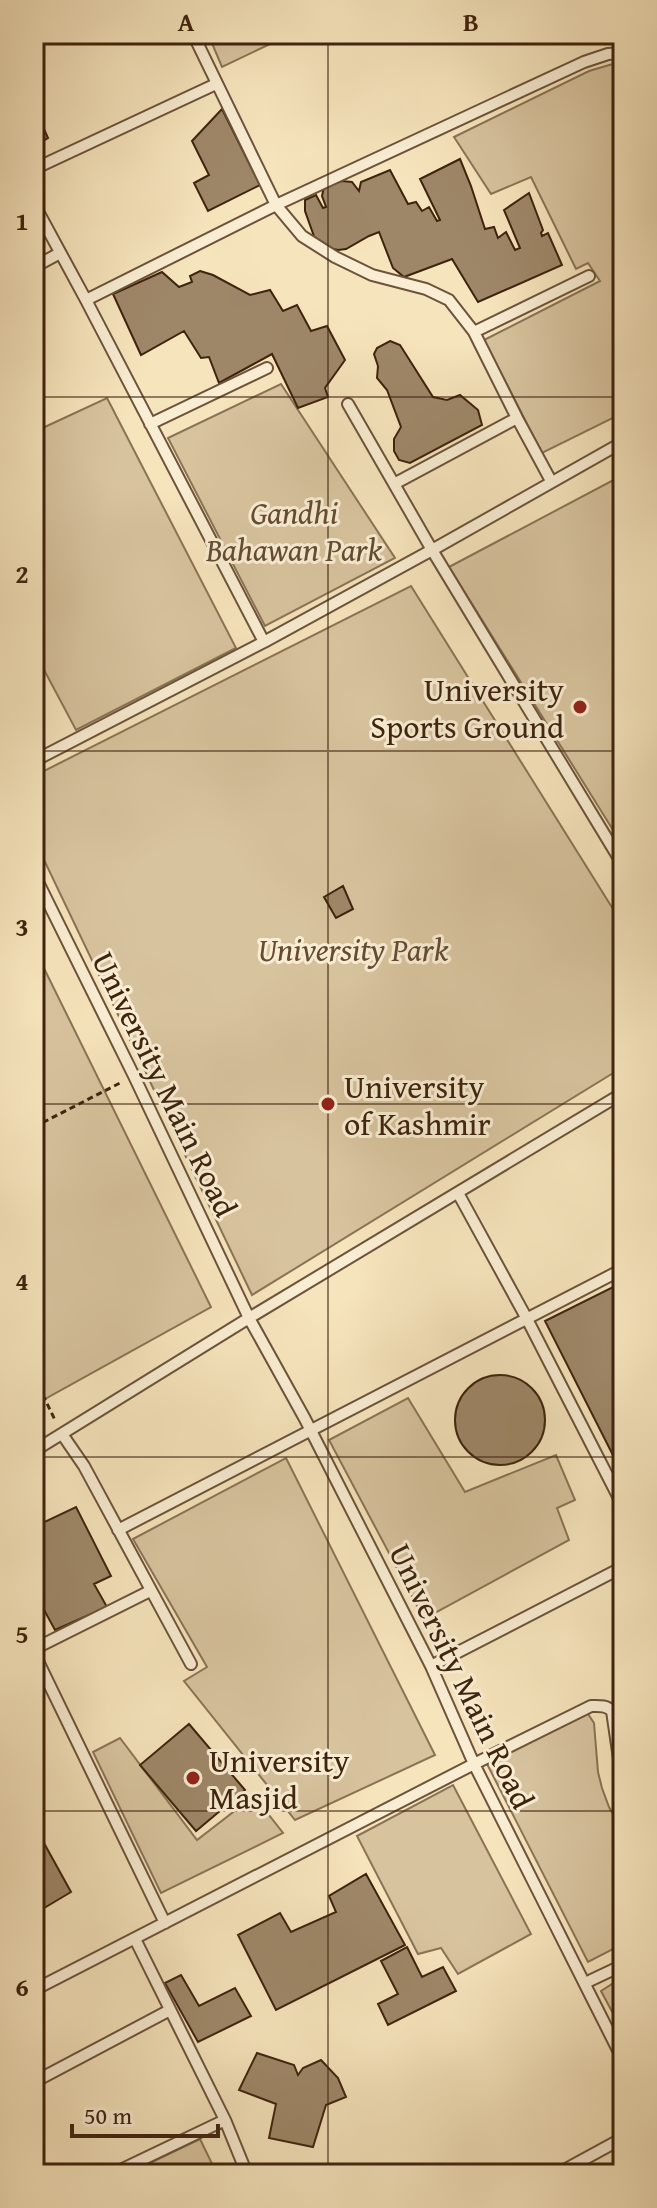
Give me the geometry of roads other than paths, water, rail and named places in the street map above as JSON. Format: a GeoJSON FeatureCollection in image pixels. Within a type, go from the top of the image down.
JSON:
{"type":"FeatureCollection","features":[{"type":"Feature","properties":{"kind":"lane"},"geometry":{"type":"LineString","coordinates":[[193,34],[276,205],[302,236],[335,257],[372,275],[426,289],[449,300],[474,332],[551,481]]}},
{"type":"Feature","properties":{"kind":"lane"},"geometry":{"type":"LineString","coordinates":[[86,300],[276,205],[584,62],[623,53]]}},
{"type":"Feature","properties":{"kind":"lane"},"geometry":{"type":"LineString","coordinates":[[34,169],[216,84]]}},
{"type":"Feature","properties":{"kind":"lane"},"geometry":{"type":"LineString","coordinates":[[34,204],[264,642]]}},
{"type":"Feature","properties":{"kind":"lane"},"geometry":{"type":"LineString","coordinates":[[34,267],[60,253]]}},
{"type":"Feature","properties":{"kind":"lane"},"geometry":{"type":"LineString","coordinates":[[474,332],[589,276]]}},
{"type":"Feature","properties":{"kind":"lane"},"geometry":{"type":"LineString","coordinates":[[150,424],[267,368]]}},
{"type":"Feature","properties":{"kind":"lane"},"geometry":{"type":"LineString","coordinates":[[348,404],[432,550],[623,865]]}},
{"type":"Feature","properties":{"kind":"lane"},"geometry":{"type":"LineString","coordinates":[[394,484],[517,418]]}},
{"type":"Feature","properties":{"kind":"lane"},"geometry":{"type":"LineString","coordinates":[[34,761],[264,642],[623,442]]}},
{"type":"Feature","properties":{"kind":"lane","name":"University Main Road"},"geometry":{"type":"LineString","coordinates":[[34,874],[249,1318],[431,1666],[474,1764],[623,2060]]}},
{"type":"Feature","properties":{"kind":"lane"},"geometry":{"type":"LineString","coordinates":[[34,1451],[623,1093]]}},
{"type":"Feature","properties":{"kind":"lane"},"geometry":{"type":"LineString","coordinates":[[458,1193],[623,1506]]}},
{"type":"Feature","properties":{"kind":"lane"},"geometry":{"type":"LineString","coordinates":[[118,1530],[623,1269]]}},
{"type":"Feature","properties":{"kind":"lane"},"geometry":{"type":"LineString","coordinates":[[62,1434],[84,1466],[191,1664]]}},
{"type":"Feature","properties":{"kind":"lane"},"geometry":{"type":"LineString","coordinates":[[431,1666],[623,1567]]}},
{"type":"Feature","properties":{"kind":"lane"},"geometry":{"type":"LineString","coordinates":[[150,1591],[34,1651],[165,1923]]}},
{"type":"Feature","properties":{"kind":"lane"},"geometry":{"type":"LineString","coordinates":[[34,1990],[591,1706],[608,1707],[613,1716],[623,1786]]}},
{"type":"Feature","properties":{"kind":"lane"},"geometry":{"type":"LineString","coordinates":[[135,1939],[225,2120],[247,2174]]}},
{"type":"Feature","properties":{"kind":"lane"},"geometry":{"type":"LineString","coordinates":[[585,1983],[623,1965]]}},
{"type":"Feature","properties":{"kind":"lane"},"geometry":{"type":"LineString","coordinates":[[34,2082],[170,2010]]}},
{"type":"Feature","properties":{"kind":"lane"},"geometry":{"type":"LineString","coordinates":[[112,2174],[225,2120]]}},
{"type":"Feature","properties":{"kind":"lane"},"geometry":{"type":"LineString","coordinates":[[557,2174],[623,2138]]}},
{"type":"Feature","properties":{"kind":"place","name":"University Sports Ground"},"geometry":{"type":"Point","coordinates":[580,707]}},
{"type":"Feature","properties":{"kind":"place","name":"University of Kashmir"},"geometry":{"type":"Point","coordinates":[328,1104]}},
{"type":"Feature","properties":{"kind":"place","name":"University Masjid"},"geometry":{"type":"Point","coordinates":[193,1778]}},
{"type":"Feature","properties":{"kind":"park label","name":"Gandhi Bahawan Park"},"geometry":{"type":"Point","coordinates":[294,530]}},
{"type":"Feature","properties":{"kind":"park label","name":"University Park"},"geometry":{"type":"Point","coordinates":[353,949]}}]}
